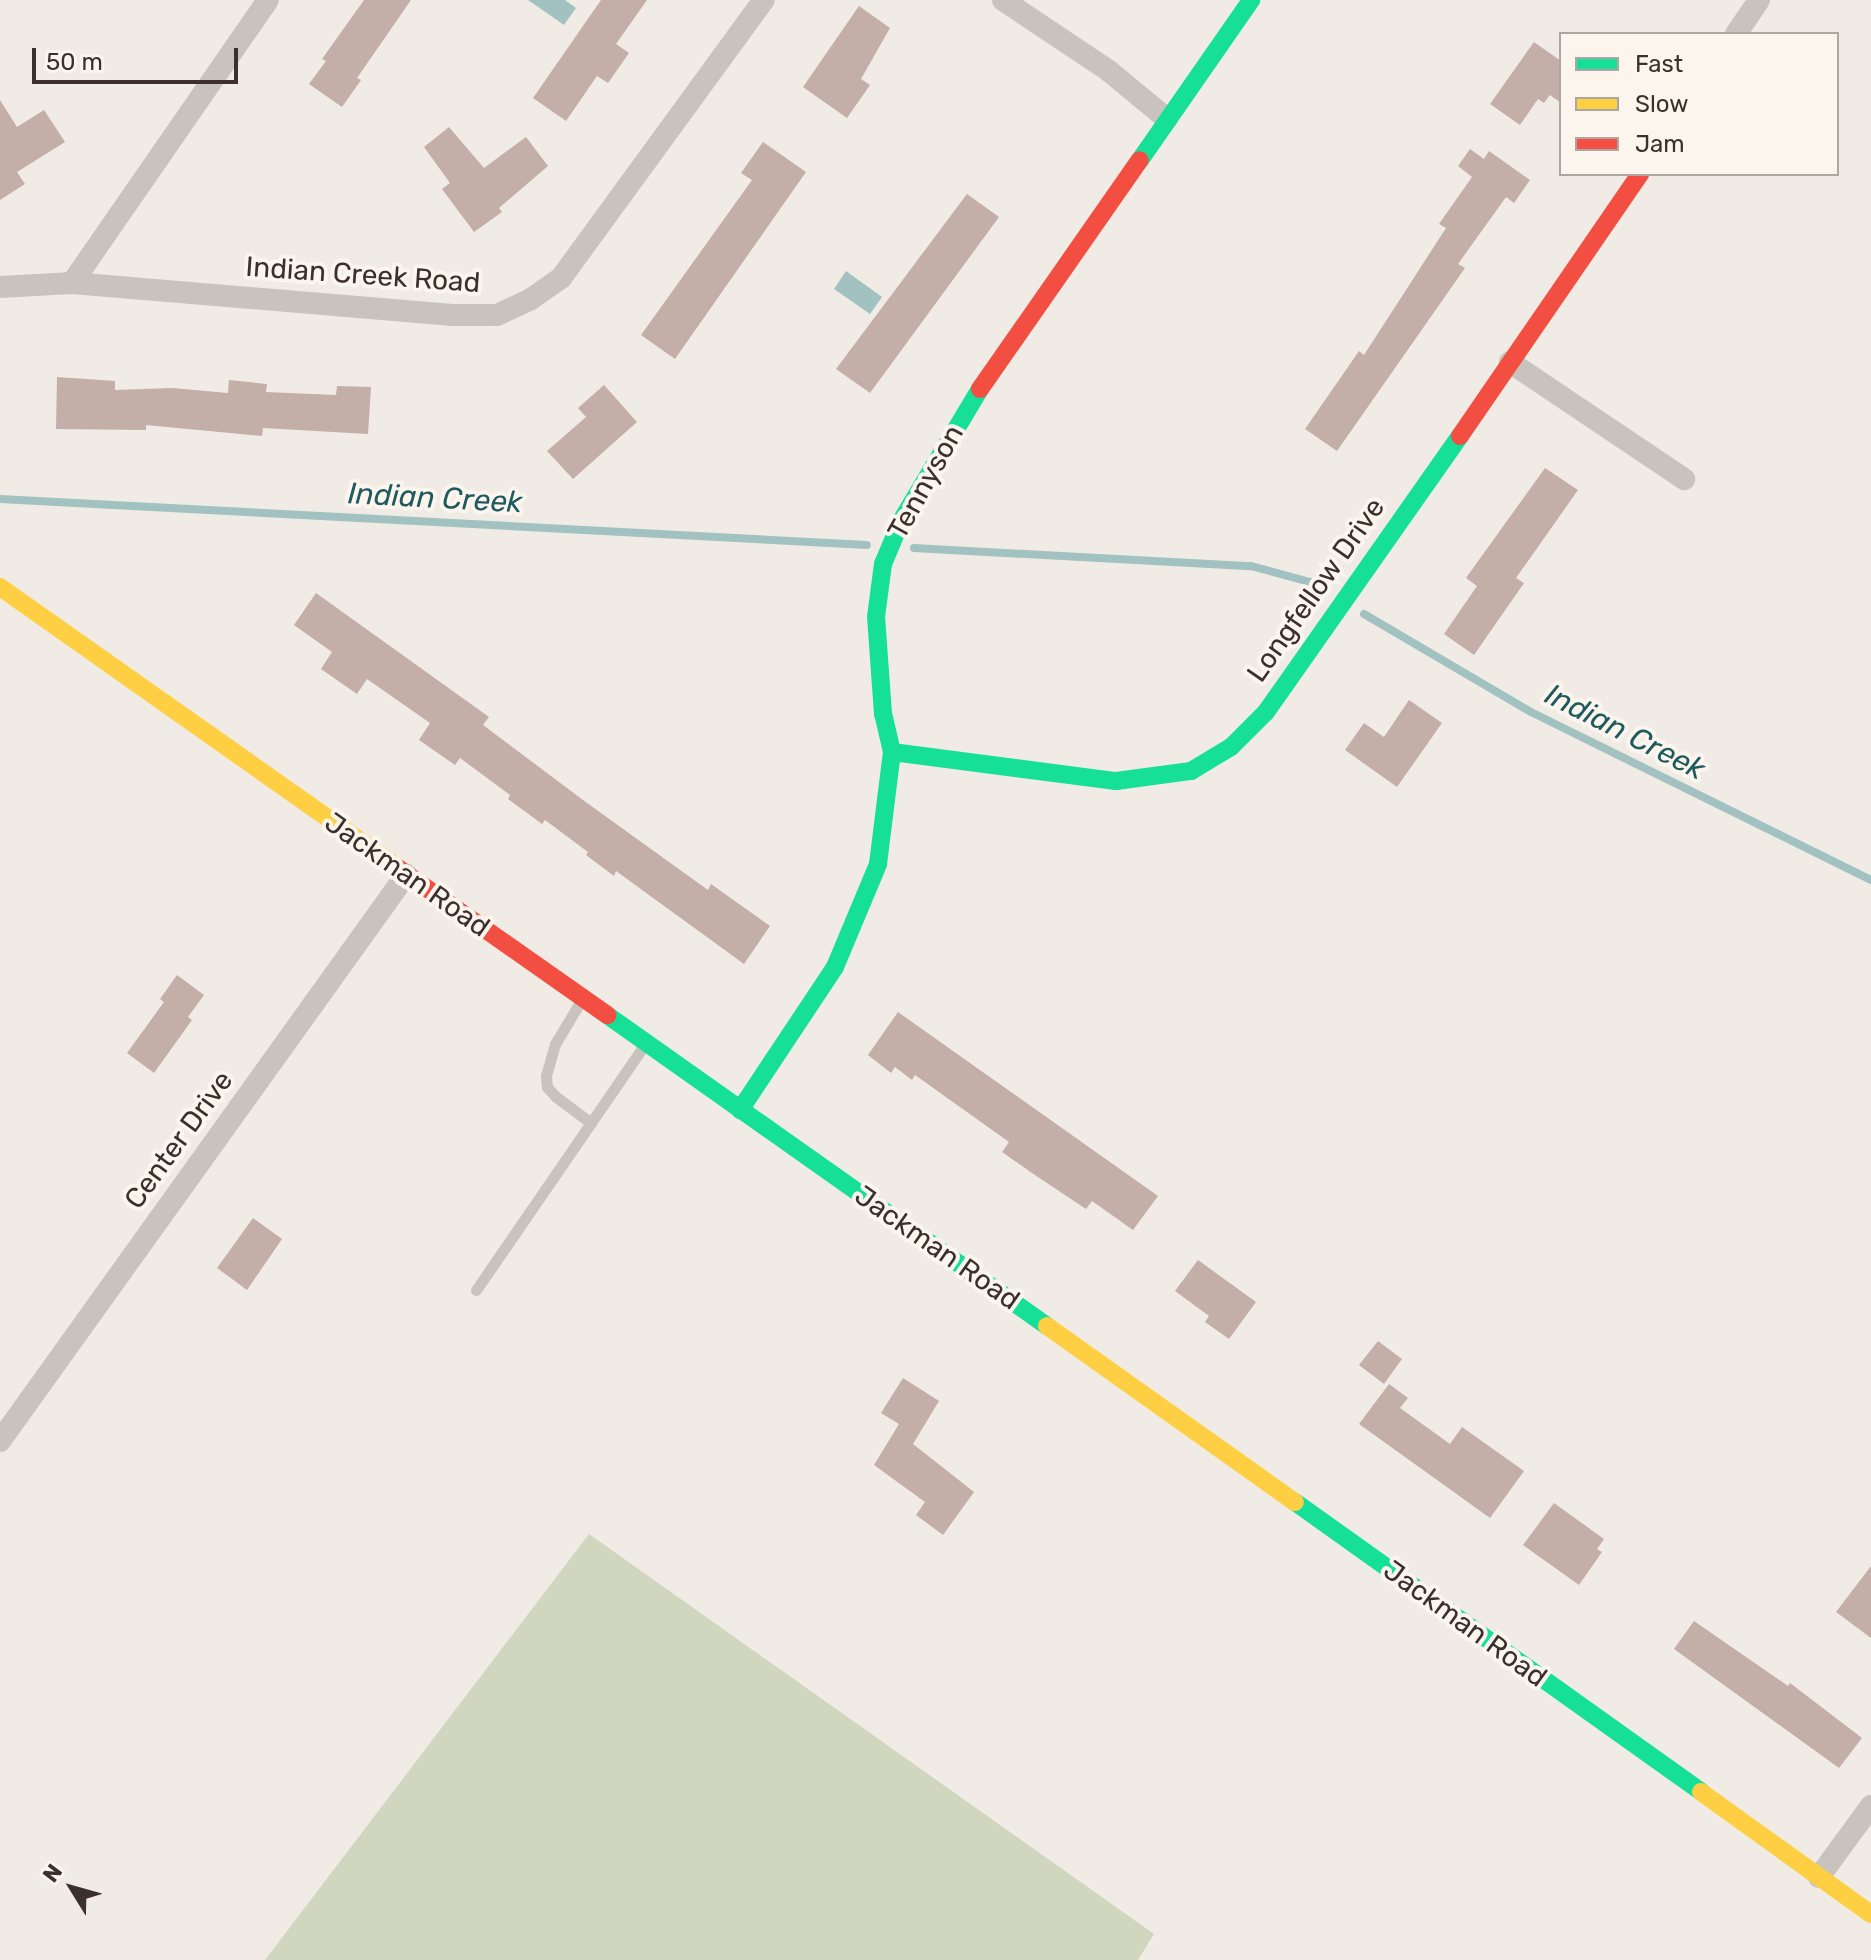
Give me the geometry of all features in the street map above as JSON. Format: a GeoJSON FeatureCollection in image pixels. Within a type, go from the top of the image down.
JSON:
{"type":"FeatureCollection","features":[{"type":"Feature","properties":{"kind":"street"},"geometry":{"type":"LineString","coordinates":[[72,283],[268,0]]}},
{"type":"Feature","properties":{"kind":"street","name":"Indian Creek Road"},"geometry":{"type":"LineString","coordinates":[[0,287],[36,282],[72,283],[453,315],[497,315],[531,299],[561,278],[764,0]]}},
{"type":"Feature","properties":{"kind":"street"},"geometry":{"type":"LineString","coordinates":[[1003,0],[1109,71],[1167,119]]}},
{"type":"Feature","properties":{"kind":"street","name":"Tennyson"},"geometry":{"type":"LineString","coordinates":[[740,1110],[835,967],[878,864],[892,752],[877,668],[876,617],[883,564],[901,521],[972,400],[1251,0]]}},
{"type":"Feature","properties":{"kind":"street"},"geometry":{"type":"LineString","coordinates":[[1737,32],[1759,0]]}},
{"type":"Feature","properties":{"kind":"street","name":"Longfellow Drive"},"geometry":{"type":"LineString","coordinates":[[892,752],[1116,781],[1191,771],[1231,747],[1266,712],[1306,657],[1639,176]]}},
{"type":"Feature","properties":{"kind":"street"},"geometry":{"type":"LineString","coordinates":[[1510,362],[1684,479]]}},
{"type":"Feature","properties":{"kind":"street","name":"Jackman Road"},"geometry":{"type":"LineString","coordinates":[[0,587],[1871,1914]]}},
{"type":"Feature","properties":{"kind":"street","name":"Center Drive"},"geometry":{"type":"LineString","coordinates":[[0,1441],[406,875]]}},
{"type":"Feature","properties":{"kind":"street"},"geometry":{"type":"LineString","coordinates":[[1819,1877],[1871,1806]]}},
{"type":"Feature","properties":{"kind":"lane"},"geometry":{"type":"LineString","coordinates":[[582,999],[555,1044],[546,1076],[547,1087],[555,1096],[591,1123]]}},
{"type":"Feature","properties":{"kind":"lane"},"geometry":{"type":"LineString","coordinates":[[476,1290],[646,1044]]}},
{"type":"Feature","properties":{"kind":"green space"},"geometry":{"type":"Polygon","coordinates":[[[589,1534],[1154,1934],[1138,1960],[265,1960],[589,1534]]]}},
{"type":"Feature","properties":{"kind":"water"},"geometry":{"type":"Polygon","coordinates":[[[528,0],[565,0],[576,8],[564,25],[528,0]]]}},
{"type":"Feature","properties":{"kind":"water"},"geometry":{"type":"Polygon","coordinates":[[[846,271],[882,297],[870,314],[834,289],[846,271]]]}},
{"type":"Feature","properties":{"kind":"building"},"geometry":{"type":"Polygon","coordinates":[[[364,0],[411,0],[357,78],[361,80],[342,107],[309,84],[326,61],[322,59],[364,0]]]}},
{"type":"Feature","properties":{"kind":"building"},"geometry":{"type":"Polygon","coordinates":[[[601,0],[647,0],[616,44],[629,53],[608,83],[597,76],[566,121],[533,98],[601,0]]]}},
{"type":"Feature","properties":{"kind":"building"},"geometry":{"type":"Polygon","coordinates":[[[859,6],[890,28],[861,79],[870,85],[847,118],[803,87],[859,6]]]}},
{"type":"Feature","properties":{"kind":"building"},"geometry":{"type":"Polygon","coordinates":[[[1534,42],[1559,60],[1559,102],[1550,95],[1544,103],[1538,99],[1520,125],[1490,104],[1534,42]]]}},
{"type":"Feature","properties":{"kind":"building"},"geometry":{"type":"Polygon","coordinates":[[[0,100],[17,127],[44,110],[65,142],[17,172],[25,184],[0,200],[0,100]]]}},
{"type":"Feature","properties":{"kind":"building"},"geometry":{"type":"Polygon","coordinates":[[[449,127],[484,168],[526,137],[548,166],[499,208],[502,212],[474,232],[442,189],[450,183],[424,147],[449,127]]]}},
{"type":"Feature","properties":{"kind":"building"},"geometry":{"type":"Polygon","coordinates":[[[763,142],[806,172],[675,359],[641,335],[752,180],[741,173],[763,142]]]}},
{"type":"Feature","properties":{"kind":"building"},"geometry":{"type":"Polygon","coordinates":[[[1470,149],[1484,159],[1489,151],[1530,180],[1514,203],[1506,197],[1458,264],[1465,268],[1337,451],[1305,429],[1359,351],[1364,355],[1446,228],[1439,224],[1472,177],[1458,166],[1470,149]]]}},
{"type":"Feature","properties":{"kind":"building"},"geometry":{"type":"Polygon","coordinates":[[[967,194],[999,217],[870,393],[836,369],[967,194]]]}},
{"type":"Feature","properties":{"kind":"building"},"geometry":{"type":"Polygon","coordinates":[[[57,377],[115,381],[115,390],[172,388],[228,393],[229,380],[267,384],[266,392],[336,395],[337,386],[371,387],[368,434],[263,428],[262,436],[146,425],[146,430],[56,429],[57,377]]]}},
{"type":"Feature","properties":{"kind":"building"},"geometry":{"type":"Polygon","coordinates":[[[604,385],[637,422],[573,479],[547,451],[586,417],[578,408],[604,385]]]}},
{"type":"Feature","properties":{"kind":"building"},"geometry":{"type":"Polygon","coordinates":[[[1545,468],[1578,490],[1516,578],[1524,583],[1474,655],[1444,634],[1477,586],[1466,578],[1545,468]]]}},
{"type":"Feature","properties":{"kind":"building"},"geometry":{"type":"Polygon","coordinates":[[[316,593],[489,717],[483,725],[587,803],[708,890],[711,884],[770,926],[744,964],[616,871],[614,876],[545,820],[542,824],[508,799],[510,795],[460,758],[455,765],[419,740],[430,723],[367,679],[357,694],[321,669],[332,652],[294,625],[316,593]]]}},
{"type":"Feature","properties":{"kind":"building"},"geometry":{"type":"Polygon","coordinates":[[[1409,700],[1442,723],[1397,787],[1345,750],[1364,723],[1384,737],[1409,700]]]}},
{"type":"Feature","properties":{"kind":"building"},"geometry":{"type":"Polygon","coordinates":[[[177,975],[204,995],[188,1017],[192,1020],[154,1073],[127,1053],[164,1002],[160,999],[177,975]]]}},
{"type":"Feature","properties":{"kind":"building"},"geometry":{"type":"Polygon","coordinates":[[[898,1012],[1158,1196],[1133,1230],[1092,1201],[1086,1209],[1002,1152],[1009,1142],[915,1075],[912,1080],[895,1067],[891,1073],[868,1055],[898,1012]]]}},
{"type":"Feature","properties":{"kind":"building"},"geometry":{"type":"Polygon","coordinates":[[[253,1218],[282,1239],[247,1290],[217,1268],[253,1218]]]}},
{"type":"Feature","properties":{"kind":"building"},"geometry":{"type":"Polygon","coordinates":[[[1198,1260],[1256,1302],[1229,1339],[1205,1322],[1209,1316],[1175,1291],[1198,1260]]]}},
{"type":"Feature","properties":{"kind":"building"},"geometry":{"type":"Polygon","coordinates":[[[1378,1341],[1402,1359],[1384,1384],[1359,1365],[1378,1341]]]}},
{"type":"Feature","properties":{"kind":"building"},"geometry":{"type":"Polygon","coordinates":[[[903,1378],[939,1401],[913,1444],[974,1492],[943,1535],[916,1515],[925,1502],[874,1465],[899,1424],[881,1413],[903,1378]]]}},
{"type":"Feature","properties":{"kind":"building"},"geometry":{"type":"Polygon","coordinates":[[[1389,1384],[1408,1398],[1400,1408],[1450,1444],[1462,1427],[1524,1471],[1490,1518],[1359,1424],[1389,1384]]]}},
{"type":"Feature","properties":{"kind":"building"},"geometry":{"type":"Polygon","coordinates":[[[1554,1503],[1604,1539],[1597,1549],[1602,1552],[1579,1585],[1523,1545],[1554,1503]]]}},
{"type":"Feature","properties":{"kind":"building"},"geometry":{"type":"Polygon","coordinates":[[[1871,1566],[1871,1638],[1836,1612],[1871,1566]]]}},
{"type":"Feature","properties":{"kind":"building"},"geometry":{"type":"Polygon","coordinates":[[[1694,1621],[1788,1686],[1790,1683],[1862,1738],[1839,1768],[1674,1649],[1694,1621]]]}},
{"type":"Feature","properties":{"kind":"waterway","name":"Indian Creek"},"geometry":{"type":"LineString","coordinates":[[0,499],[867,545]]}},
{"type":"Feature","properties":{"kind":"waterway","name":"Indian Creek"},"geometry":{"type":"LineString","coordinates":[[914,548],[1251,566],[1310,582],[1325,591]]}},
{"type":"Feature","properties":{"kind":"waterway","name":"Indian Creek"},"geometry":{"type":"LineString","coordinates":[[1364,614],[1531,712],[1871,880]]}},
{"type":"Feature","properties":{"kind":"traffic: fast"},"geometry":{"type":"LineString","coordinates":[[1140,160],[1251,0]]}},
{"type":"Feature","properties":{"kind":"traffic: fast"},"geometry":{"type":"LineString","coordinates":[[740,1110],[835,967],[878,864],[892,752],[883,714],[876,617],[883,564],[901,521],[980,389]]}},
{"type":"Feature","properties":{"kind":"traffic: fast"},"geometry":{"type":"LineString","coordinates":[[892,752],[1116,781],[1191,771],[1231,747],[1266,712],[1460,436]]}},
{"type":"Feature","properties":{"kind":"traffic: fast"},"geometry":{"type":"LineString","coordinates":[[607,1015],[1047,1326]]}},
{"type":"Feature","properties":{"kind":"traffic: fast"},"geometry":{"type":"LineString","coordinates":[[1295,1502],[1701,1792]]}},
{"type":"Feature","properties":{"kind":"traffic: slow"},"geometry":{"type":"LineString","coordinates":[[0,587],[398,868]]}},
{"type":"Feature","properties":{"kind":"traffic: slow"},"geometry":{"type":"LineString","coordinates":[[1047,1326],[1295,1502]]}},
{"type":"Feature","properties":{"kind":"traffic: slow"},"geometry":{"type":"LineString","coordinates":[[1701,1792],[1871,1914]]}},
{"type":"Feature","properties":{"kind":"traffic: jam"},"geometry":{"type":"LineString","coordinates":[[980,389],[1140,160]]}},
{"type":"Feature","properties":{"kind":"traffic: jam"},"geometry":{"type":"LineString","coordinates":[[1460,436],[1639,176]]}},
{"type":"Feature","properties":{"kind":"traffic: jam"},"geometry":{"type":"LineString","coordinates":[[398,868],[607,1015]]}}]}
